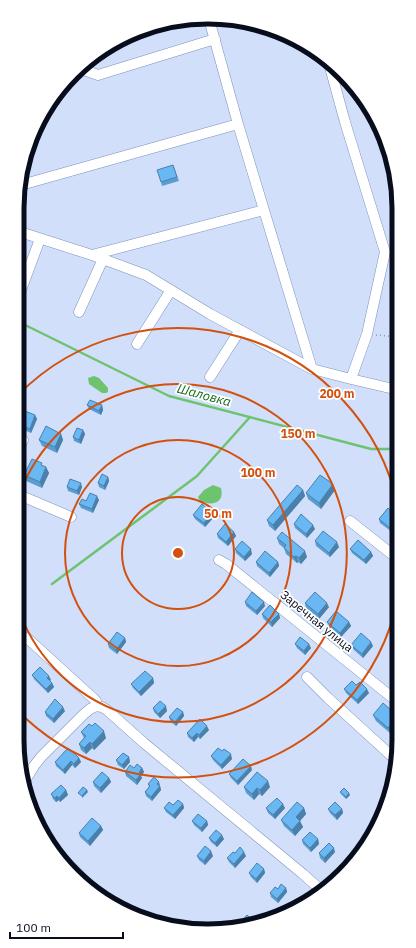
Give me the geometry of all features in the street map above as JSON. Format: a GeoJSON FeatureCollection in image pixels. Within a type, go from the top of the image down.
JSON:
{"type":"FeatureCollection","features":[{"type":"Feature","properties":{"kind":"street"},"geometry":{"type":"LineString","coordinates":[[210,24],[238,124],[312,368]]}},
{"type":"Feature","properties":{"kind":"street"},"geometry":{"type":"LineString","coordinates":[[86,71],[98,75],[215,39]]}},
{"type":"Feature","properties":{"kind":"street"},"geometry":{"type":"LineString","coordinates":[[331,72],[385,252],[367,334],[351,379]]}},
{"type":"Feature","properties":{"kind":"street"},"geometry":{"type":"LineString","coordinates":[[26,184],[238,124]]}},
{"type":"Feature","properties":{"kind":"street"},"geometry":{"type":"LineString","coordinates":[[92,255],[264,210]]}},
{"type":"Feature","properties":{"kind":"street"},"geometry":{"type":"LineString","coordinates":[[24,233],[92,255],[146,275],[210,314],[312,368],[392,389]]}},
{"type":"Feature","properties":{"kind":"street"},"geometry":{"type":"LineString","coordinates":[[24,280],[40,239]]}},
{"type":"Feature","properties":{"kind":"street"},"geometry":{"type":"LineString","coordinates":[[79,312],[103,259]]}},
{"type":"Feature","properties":{"kind":"street"},"geometry":{"type":"LineString","coordinates":[[137,344],[171,290]]}},
{"type":"Feature","properties":{"kind":"street"},"geometry":{"type":"LineString","coordinates":[[210,377],[240,330]]}},
{"type":"Feature","properties":{"kind":"street"},"geometry":{"type":"LineString","coordinates":[[24,497],[71,517]]}},
{"type":"Feature","properties":{"kind":"street"},"geometry":{"type":"LineString","coordinates":[[350,521],[392,554]]}},
{"type":"Feature","properties":{"kind":"street","name":"Заречная улица"},"geometry":{"type":"LineString","coordinates":[[218,560],[226,564],[392,698]]}},
{"type":"Feature","properties":{"kind":"street"},"geometry":{"type":"LineString","coordinates":[[27,638],[93,698],[96,701],[96,706]]}},
{"type":"Feature","properties":{"kind":"street"},"geometry":{"type":"LineString","coordinates":[[307,677],[391,756]]}},
{"type":"Feature","properties":{"kind":"street"},"geometry":{"type":"LineString","coordinates":[[28,776],[41,757],[84,714],[96,706],[102,707],[318,887]]}},
{"type":"Feature","properties":{"kind":"path"},"geometry":{"type":"LineString","coordinates":[[367,334],[392,336]]}},
{"type":"Feature","properties":{"kind":"shaded area"},"geometry":{"type":"Polygon","coordinates":[[[94,376],[99,378],[108,388],[108,392],[102,393],[89,384],[88,378],[94,376]]]}},
{"type":"Feature","properties":{"kind":"shaded area"},"geometry":{"type":"Polygon","coordinates":[[[213,485],[221,488],[222,493],[219,500],[213,503],[204,503],[200,501],[198,497],[204,490],[213,485]]]}},
{"type":"Feature","properties":{"kind":"building"},"geometry":{"type":"Polygon","coordinates":[[[173,165],[177,177],[161,182],[157,170],[173,165]]]}},
{"type":"Feature","properties":{"kind":"building"},"geometry":{"type":"Polygon","coordinates":[[[90,400],[102,405],[99,411],[87,405],[90,400]]]}},
{"type":"Feature","properties":{"kind":"building"},"geometry":{"type":"Polygon","coordinates":[[[24,411],[35,415],[30,429],[24,427],[24,411]]]}},
{"type":"Feature","properties":{"kind":"building"},"geometry":{"type":"Polygon","coordinates":[[[46,426],[61,434],[55,447],[39,440],[46,426]]]}},
{"type":"Feature","properties":{"kind":"building"},"geometry":{"type":"Polygon","coordinates":[[[77,428],[83,430],[79,440],[73,437],[77,428]]]}},
{"type":"Feature","properties":{"kind":"building"},"geometry":{"type":"Polygon","coordinates":[[[32,459],[42,463],[41,465],[46,467],[40,482],[24,475],[32,459]]]}},
{"type":"Feature","properties":{"kind":"building"},"geometry":{"type":"Polygon","coordinates":[[[102,474],[108,477],[104,486],[98,483],[102,474]]]}},
{"type":"Feature","properties":{"kind":"building"},"geometry":{"type":"Polygon","coordinates":[[[320,475],[333,484],[319,503],[306,493],[320,475]]]}},
{"type":"Feature","properties":{"kind":"building"},"geometry":{"type":"Polygon","coordinates":[[[70,479],[81,483],[77,491],[67,487],[70,479]]]}},
{"type":"Feature","properties":{"kind":"building"},"geometry":{"type":"Polygon","coordinates":[[[297,485],[303,490],[273,525],[267,520],[297,485]]]}},
{"type":"Feature","properties":{"kind":"building"},"geometry":{"type":"Polygon","coordinates":[[[90,493],[97,496],[92,509],[79,504],[82,499],[86,501],[90,493]]]}},
{"type":"Feature","properties":{"kind":"building"},"geometry":{"type":"Polygon","coordinates":[[[202,504],[212,513],[204,523],[193,515],[202,504]]]}},
{"type":"Feature","properties":{"kind":"building"},"geometry":{"type":"Polygon","coordinates":[[[388,508],[392,512],[392,526],[390,528],[379,519],[388,508]]]}},
{"type":"Feature","properties":{"kind":"building"},"geometry":{"type":"Polygon","coordinates":[[[301,514],[313,525],[306,534],[294,524],[301,514]]]}},
{"type":"Feature","properties":{"kind":"building"},"geometry":{"type":"Polygon","coordinates":[[[225,524],[234,532],[226,542],[217,534],[225,524]]]}},
{"type":"Feature","properties":{"kind":"building"},"geometry":{"type":"Polygon","coordinates":[[[323,531],[337,542],[329,553],[315,541],[323,531]]]}},
{"type":"Feature","properties":{"kind":"building"},"geometry":{"type":"Polygon","coordinates":[[[282,532],[305,551],[299,558],[296,556],[294,557],[284,548],[286,545],[277,538],[282,532]]]}},
{"type":"Feature","properties":{"kind":"building"},"geometry":{"type":"Polygon","coordinates":[[[358,540],[371,552],[364,560],[350,549],[358,540]]]}},
{"type":"Feature","properties":{"kind":"building"},"geometry":{"type":"Polygon","coordinates":[[[242,541],[251,549],[244,557],[235,549],[242,541]]]}},
{"type":"Feature","properties":{"kind":"building"},"geometry":{"type":"Polygon","coordinates":[[[265,551],[278,562],[269,573],[256,562],[265,551]]]}},
{"type":"Feature","properties":{"kind":"building"},"geometry":{"type":"Polygon","coordinates":[[[252,592],[264,602],[256,611],[245,602],[252,592]]]}},
{"type":"Feature","properties":{"kind":"building"},"geometry":{"type":"Polygon","coordinates":[[[315,592],[327,603],[318,614],[305,603],[315,592]]]}},
{"type":"Feature","properties":{"kind":"building"},"geometry":{"type":"Polygon","coordinates":[[[270,605],[279,614],[271,622],[262,614],[270,605]]]}},
{"type":"Feature","properties":{"kind":"building"},"geometry":{"type":"Polygon","coordinates":[[[336,611],[349,622],[340,633],[327,622],[336,611]]]}},
{"type":"Feature","properties":{"kind":"building"},"geometry":{"type":"Polygon","coordinates":[[[117,632],[125,638],[116,650],[108,644],[117,632]]]}},
{"type":"Feature","properties":{"kind":"building"},"geometry":{"type":"Polygon","coordinates":[[[361,633],[371,642],[362,654],[351,645],[361,633]]]}},
{"type":"Feature","properties":{"kind":"building"},"geometry":{"type":"Polygon","coordinates":[[[300,637],[309,644],[304,651],[295,644],[300,637]]]}},
{"type":"Feature","properties":{"kind":"building"},"geometry":{"type":"Polygon","coordinates":[[[40,667],[49,676],[47,678],[52,683],[46,689],[32,675],[40,667]]]}},
{"type":"Feature","properties":{"kind":"building"},"geometry":{"type":"Polygon","coordinates":[[[145,671],[153,678],[139,692],[131,684],[145,671]]]}},
{"type":"Feature","properties":{"kind":"building"},"geometry":{"type":"Polygon","coordinates":[[[352,681],[356,685],[360,682],[367,689],[357,700],[344,689],[352,681]]]}},
{"type":"Feature","properties":{"kind":"building"},"geometry":{"type":"Polygon","coordinates":[[[55,699],[63,707],[53,719],[45,712],[55,699]]]}},
{"type":"Feature","properties":{"kind":"building"},"geometry":{"type":"Polygon","coordinates":[[[160,701],[166,706],[158,714],[153,708],[160,701]]]}},
{"type":"Feature","properties":{"kind":"building"},"geometry":{"type":"Polygon","coordinates":[[[383,703],[392,711],[392,723],[388,728],[373,715],[383,703]]]}},
{"type":"Feature","properties":{"kind":"building"},"geometry":{"type":"Polygon","coordinates":[[[177,708],[183,712],[175,722],[169,717],[177,708]]]}},
{"type":"Feature","properties":{"kind":"building"},"geometry":{"type":"Polygon","coordinates":[[[200,719],[207,726],[199,735],[197,733],[192,738],[187,733],[200,719]]]}},
{"type":"Feature","properties":{"kind":"building"},"geometry":{"type":"Polygon","coordinates":[[[95,723],[104,731],[92,744],[90,742],[84,748],[79,744],[86,736],[81,732],[89,724],[92,726],[95,723]]]}},
{"type":"Feature","properties":{"kind":"building"},"geometry":{"type":"Polygon","coordinates":[[[68,748],[79,758],[74,764],[71,761],[63,770],[55,762],[68,748]]]}},
{"type":"Feature","properties":{"kind":"building"},"geometry":{"type":"Polygon","coordinates":[[[218,748],[222,751],[224,749],[231,754],[221,765],[211,756],[218,748]]]}},
{"type":"Feature","properties":{"kind":"building"},"geometry":{"type":"Polygon","coordinates":[[[123,753],[129,757],[122,765],[116,760],[123,753]]]}},
{"type":"Feature","properties":{"kind":"building"},"geometry":{"type":"Polygon","coordinates":[[[243,759],[251,766],[237,781],[229,774],[243,759]]]}},
{"type":"Feature","properties":{"kind":"building"},"geometry":{"type":"Polygon","coordinates":[[[137,764],[142,768],[139,773],[141,774],[136,780],[125,772],[130,765],[134,768],[137,764]]]}},
{"type":"Feature","properties":{"kind":"building"},"geometry":{"type":"Polygon","coordinates":[[[102,772],[109,778],[100,788],[93,782],[102,772]]]}},
{"type":"Feature","properties":{"kind":"building"},"geometry":{"type":"Polygon","coordinates":[[[257,772],[268,781],[260,790],[257,788],[252,794],[244,787],[257,772]]]}},
{"type":"Feature","properties":{"kind":"building"},"geometry":{"type":"Polygon","coordinates":[[[154,777],[159,782],[157,784],[160,786],[151,797],[145,792],[150,786],[148,784],[154,777]]]}},
{"type":"Feature","properties":{"kind":"building"},"geometry":{"type":"Polygon","coordinates":[[[61,785],[66,790],[59,798],[57,796],[55,798],[51,794],[61,785]]]}},
{"type":"Feature","properties":{"kind":"building"},"geometry":{"type":"Polygon","coordinates":[[[83,787],[87,790],[82,796],[78,793],[83,787]]]}},
{"type":"Feature","properties":{"kind":"building"},"geometry":{"type":"Polygon","coordinates":[[[344,788],[349,793],[346,797],[340,792],[344,788]]]}},
{"type":"Feature","properties":{"kind":"building"},"geometry":{"type":"Polygon","coordinates":[[[277,798],[283,804],[273,815],[266,808],[277,798]]]}},
{"type":"Feature","properties":{"kind":"building"},"geometry":{"type":"Polygon","coordinates":[[[178,800],[183,804],[173,815],[164,808],[169,802],[173,805],[178,800]]]}},
{"type":"Feature","properties":{"kind":"building"},"geometry":{"type":"Polygon","coordinates":[[[297,802],[304,808],[296,817],[300,821],[292,830],[281,820],[297,802]]]}},
{"type":"Feature","properties":{"kind":"building"},"geometry":{"type":"Polygon","coordinates":[[[335,802],[342,809],[335,815],[328,809],[335,802]]]}},
{"type":"Feature","properties":{"kind":"building"},"geometry":{"type":"Polygon","coordinates":[[[198,814],[207,821],[201,828],[192,821],[198,814]]]}},
{"type":"Feature","properties":{"kind":"building"},"geometry":{"type":"Polygon","coordinates":[[[92,818],[101,826],[88,841],[79,833],[92,818]]]}},
{"type":"Feature","properties":{"kind":"building"},"geometry":{"type":"Polygon","coordinates":[[[216,830],[222,835],[215,843],[209,838],[216,830]]]}},
{"type":"Feature","properties":{"kind":"building"},"geometry":{"type":"Polygon","coordinates":[[[310,832],[318,839],[310,848],[302,840],[310,832]]]}},
{"type":"Feature","properties":{"kind":"building"},"geometry":{"type":"Polygon","coordinates":[[[329,843],[334,848],[324,858],[319,853],[329,843]]]}},
{"type":"Feature","properties":{"kind":"building"},"geometry":{"type":"Polygon","coordinates":[[[205,846],[211,851],[204,861],[197,856],[205,846]]]}},
{"type":"Feature","properties":{"kind":"building"},"geometry":{"type":"Polygon","coordinates":[[[240,847],[244,852],[234,864],[227,858],[233,852],[235,853],[240,847]]]}},
{"type":"Feature","properties":{"kind":"building"},"geometry":{"type":"Polygon","coordinates":[[[257,863],[264,869],[256,879],[249,873],[257,863]]]}},
{"type":"Feature","properties":{"kind":"building"},"geometry":{"type":"Polygon","coordinates":[[[281,884],[286,888],[277,899],[270,893],[275,887],[278,889],[281,884]]]}},
{"type":"Feature","properties":{"kind":"building"},"geometry":{"type":"Polygon","coordinates":[[[247,915],[251,919],[244,920],[242,920],[247,915]]]}},
{"type":"Feature","properties":{"kind":"waterway","name":"Шаловка"},"geometry":{"type":"LineString","coordinates":[[24,324],[169,396],[371,449],[392,449]]}},
{"type":"Feature","properties":{"kind":"waterway"},"geometry":{"type":"LineString","coordinates":[[52,584],[197,476],[250,417]]}}]}
